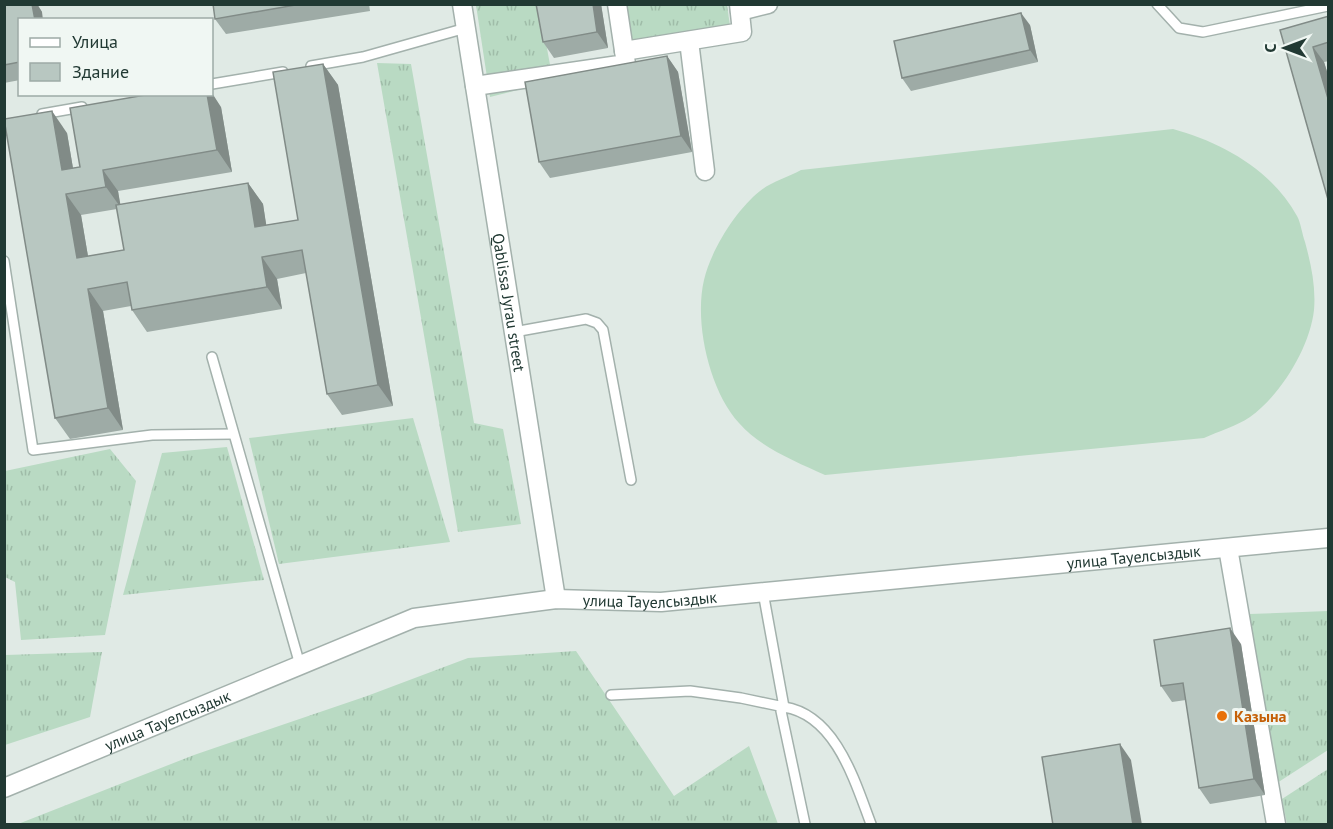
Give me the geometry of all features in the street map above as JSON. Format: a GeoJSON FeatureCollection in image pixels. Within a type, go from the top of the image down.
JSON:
{"type":"FeatureCollection","features":[{"type":"Feature","properties":{"kind":"street","name":"Qablissa Jyrau street"},"geometry":{"type":"LineString","coordinates":[[462,4],[556,599]]}},
{"type":"Feature","properties":{"kind":"street"},"geometry":{"type":"LineString","coordinates":[[475,86],[626,63],[617,4]]}},
{"type":"Feature","properties":{"kind":"street"},"geometry":{"type":"LineString","coordinates":[[624,51],[742,32],[739,8],[768,4]]}},
{"type":"Feature","properties":{"kind":"street"},"geometry":{"type":"LineString","coordinates":[[689,41],[705,171]]}},
{"type":"Feature","properties":{"kind":"street","name":"улица Тауелсыздык"},"geometry":{"type":"LineString","coordinates":[[4,788],[414,618],[556,599],[661,602],[1329,538]]}},
{"type":"Feature","properties":{"kind":"street"},"geometry":{"type":"LineString","coordinates":[[1228,548],[1276,825]]}},
{"type":"Feature","properties":{"kind":"lane"},"geometry":{"type":"LineString","coordinates":[[1157,4],[1179,28],[1203,32],[1329,6]]}},
{"type":"Feature","properties":{"kind":"lane"},"geometry":{"type":"LineString","coordinates":[[305,68],[363,57],[466,28]]}},
{"type":"Feature","properties":{"kind":"lane"},"geometry":{"type":"LineString","coordinates":[[213,84],[293,70]]}},
{"type":"Feature","properties":{"kind":"lane"},"geometry":{"type":"LineString","coordinates":[[27,117],[96,105]]}},
{"type":"Feature","properties":{"kind":"lane"},"geometry":{"type":"LineString","coordinates":[[4,261],[33,450],[152,435],[233,434]]}},
{"type":"Feature","properties":{"kind":"lane"},"geometry":{"type":"LineString","coordinates":[[514,332],[586,319],[597,323],[603,330],[631,480]]}},
{"type":"Feature","properties":{"kind":"lane"},"geometry":{"type":"LineString","coordinates":[[212,357],[300,665]]}},
{"type":"Feature","properties":{"kind":"lane"},"geometry":{"type":"LineString","coordinates":[[763,592],[784,707],[781,711],[805,825]]}},
{"type":"Feature","properties":{"kind":"lane"},"geometry":{"type":"LineString","coordinates":[[611,695],[690,692],[741,698],[784,707],[815,721],[827,731],[854,780],[871,825]]}},
{"type":"Feature","properties":{"kind":"green space"},"geometry":{"type":"Polygon","coordinates":[[[476,5],[539,5],[553,81],[490,97],[476,5]]]}},
{"type":"Feature","properties":{"kind":"green space"},"geometry":{"type":"Polygon","coordinates":[[[625,5],[727,5],[730,26],[632,43],[625,5]]]}},
{"type":"Feature","properties":{"kind":"green space"},"geometry":{"type":"Polygon","coordinates":[[[377,63],[411,64],[474,423],[503,429],[521,524],[458,532],[377,63]]]}},
{"type":"Feature","properties":{"kind":"green space"},"geometry":{"type":"Polygon","coordinates":[[[1173,129],[1227,150],[1259,172],[1286,200],[1298,219],[1305,242],[1314,293],[1314,310],[1307,339],[1283,383],[1273,396],[1250,417],[1204,438],[825,475],[758,440],[739,423],[728,409],[719,393],[707,355],[703,335],[701,297],[707,268],[718,244],[742,209],[764,188],[801,170],[1173,129]]]}},
{"type":"Feature","properties":{"kind":"green space"},"geometry":{"type":"Polygon","coordinates":[[[413,418],[450,542],[279,564],[249,438],[413,418]]]}},
{"type":"Feature","properties":{"kind":"green space"},"geometry":{"type":"Polygon","coordinates":[[[227,447],[264,580],[123,595],[162,453],[227,447]]]}},
{"type":"Feature","properties":{"kind":"green space"},"geometry":{"type":"Polygon","coordinates":[[[110,449],[136,481],[105,635],[21,640],[15,582],[5,577],[5,471],[110,449]]]}},
{"type":"Feature","properties":{"kind":"green space"},"geometry":{"type":"Polygon","coordinates":[[[1328,611],[1328,750],[1277,783],[1249,614],[1328,611]]]}},
{"type":"Feature","properties":{"kind":"green space"},"geometry":{"type":"Polygon","coordinates":[[[576,651],[674,796],[749,746],[778,824],[18,824],[194,755],[367,696],[468,658],[576,651]]]}},
{"type":"Feature","properties":{"kind":"green space"},"geometry":{"type":"Polygon","coordinates":[[[102,652],[90,717],[5,745],[5,655],[102,652]]]}},
{"type":"Feature","properties":{"kind":"green space"},"geometry":{"type":"Polygon","coordinates":[[[1328,769],[1328,824],[1287,824],[1282,799],[1328,769]]]}},
{"type":"Feature","properties":{"kind":"building"},"geometry":{"type":"Polygon","coordinates":[[[4,4],[32,4],[35,18],[18,18],[18,62],[4,65],[4,4]]]}},
{"type":"Feature","properties":{"kind":"building"},"geometry":{"type":"Polygon","coordinates":[[[213,4],[301,4],[215,19],[213,4]]]}},
{"type":"Feature","properties":{"kind":"building"},"geometry":{"type":"Polygon","coordinates":[[[536,4],[593,4],[597,32],[543,42],[536,4]]]}},
{"type":"Feature","properties":{"kind":"building"},"geometry":{"type":"Polygon","coordinates":[[[1021,13],[1030,50],[902,78],[894,41],[1021,13]]]}},
{"type":"Feature","properties":{"kind":"building"},"geometry":{"type":"Polygon","coordinates":[[[1329,16],[1329,42],[1313,47],[1329,102],[1329,203],[1280,30],[1329,16]]]}},
{"type":"Feature","properties":{"kind":"building"},"geometry":{"type":"Polygon","coordinates":[[[667,56],[681,136],[539,162],[525,82],[667,56]]]}},
{"type":"Feature","properties":{"kind":"building"},"geometry":{"type":"Polygon","coordinates":[[[323,64],[378,385],[327,394],[302,250],[262,257],[267,287],[132,310],[127,282],[88,289],[108,408],[55,418],[4,119],[52,111],[62,170],[80,167],[70,108],[139,96],[207,96],[217,150],[103,170],[106,187],[66,194],[77,258],[124,250],[116,205],[248,183],[255,227],[298,220],[273,72],[323,64]]]}},
{"type":"Feature","properties":{"kind":"building"},"geometry":{"type":"Polygon","coordinates":[[[1230,628],[1254,779],[1199,788],[1183,683],[1161,686],[1154,640],[1230,628]]]}},
{"type":"Feature","properties":{"kind":"building"},"geometry":{"type":"Polygon","coordinates":[[[1120,744],[1133,825],[1053,825],[1042,757],[1120,744]]]}},
{"type":"Feature","properties":{"kind":"place","name":"Казына"},"geometry":{"type":"Point","coordinates":[1222,716]}}]}
